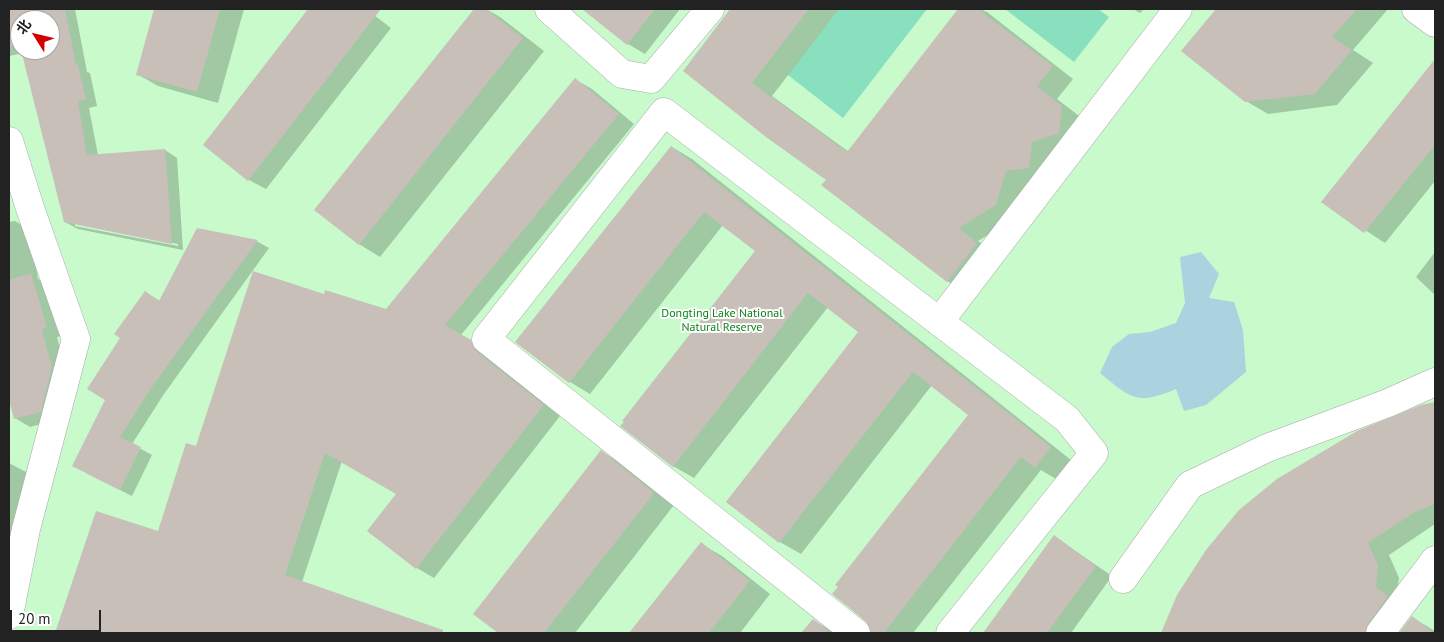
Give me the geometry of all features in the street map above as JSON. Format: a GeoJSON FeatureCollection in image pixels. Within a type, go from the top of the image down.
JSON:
{"type":"FeatureCollection","features":[{"type":"Feature","properties":{"kind":"street"},"geometry":{"type":"LineString","coordinates":[[549,9],[622,74],[651,79]]}},
{"type":"Feature","properties":{"kind":"street"},"geometry":{"type":"LineString","coordinates":[[651,79],[710,9]]}},
{"type":"Feature","properties":{"kind":"street"},"geometry":{"type":"LineString","coordinates":[[939,322],[1178,9]]}},
{"type":"Feature","properties":{"kind":"street"},"geometry":{"type":"LineString","coordinates":[[1416,9],[1435,23]]}},
{"type":"Feature","properties":{"kind":"street"},"geometry":{"type":"LineString","coordinates":[[651,79],[664,112],[1067,419],[1094,453],[950,633]]}},
{"type":"Feature","properties":{"kind":"street"},"geometry":{"type":"LineString","coordinates":[[664,112],[486,339],[856,633]]}},
{"type":"Feature","properties":{"kind":"street"},"geometry":{"type":"LineString","coordinates":[[9,141],[19,209],[76,339],[26,529],[9,615]]}},
{"type":"Feature","properties":{"kind":"street"},"geometry":{"type":"LineString","coordinates":[[1123,580],[1190,485],[1267,448],[1388,403],[1435,382]]}},
{"type":"Feature","properties":{"kind":"street"},"geometry":{"type":"LineString","coordinates":[[1380,633],[1435,560]]}},
{"type":"Feature","properties":{"kind":"green space","name":"Dongting Lake National Natural Reserve"},"geometry":{"type":"Polygon","coordinates":[[[9,9],[1435,9],[1435,633],[9,633],[9,9]]]}},
{"type":"Feature","properties":{"kind":"green space"},"geometry":{"type":"Polygon","coordinates":[[[839,9],[927,9],[843,118],[788,75],[839,9]]]}},
{"type":"Feature","properties":{"kind":"green space"},"geometry":{"type":"Polygon","coordinates":[[[1005,9],[1098,9],[1109,17],[1074,62],[1005,9]]]}},
{"type":"Feature","properties":{"kind":"water"},"geometry":{"type":"Polygon","coordinates":[[[1201,252],[1219,274],[1209,298],[1234,302],[1243,330],[1246,372],[1206,405],[1184,411],[1176,389],[1143,398],[1127,394],[1100,373],[1112,347],[1129,334],[1150,332],[1176,323],[1185,303],[1180,257],[1201,252]]]}},
{"type":"Feature","properties":{"kind":"building"},"geometry":{"type":"Polygon","coordinates":[[[9,9],[65,9],[76,65],[78,65],[86,99],[78,101],[87,155],[165,149],[172,244],[64,222],[24,60],[60,60],[60,10],[10,10],[9,47],[9,9]]]}},
{"type":"Feature","properties":{"kind":"building"},"geometry":{"type":"Polygon","coordinates":[[[154,9],[220,9],[197,92],[136,75],[154,9]]]}},
{"type":"Feature","properties":{"kind":"building"},"geometry":{"type":"Polygon","coordinates":[[[308,9],[381,9],[248,181],[203,145],[308,9]]]}},
{"type":"Feature","properties":{"kind":"building"},"geometry":{"type":"Polygon","coordinates":[[[474,9],[486,9],[523,38],[359,245],[314,210],[474,9]]]}},
{"type":"Feature","properties":{"kind":"building"},"geometry":{"type":"Polygon","coordinates":[[[582,9],[655,9],[627,45],[582,9]]]}},
{"type":"Feature","properties":{"kind":"building"},"geometry":{"type":"Polygon","coordinates":[[[730,9],[809,9],[752,83],[847,152],[958,9],[978,9],[1053,66],[1037,86],[1062,106],[1059,133],[1032,142],[1029,168],[1006,171],[996,205],[959,228],[977,243],[947,282],[821,185],[826,180],[766,137],[683,71],[730,9]]]}},
{"type":"Feature","properties":{"kind":"building"},"geometry":{"type":"Polygon","coordinates":[[[1216,9],[1357,9],[1332,37],[1352,50],[1315,94],[1245,102],[1181,51],[1216,9]]]}},
{"type":"Feature","properties":{"kind":"building"},"geometry":{"type":"Polygon","coordinates":[[[1435,59],[1435,145],[1364,233],[1321,202],[1435,59]]]}},
{"type":"Feature","properties":{"kind":"building"},"geometry":{"type":"Polygon","coordinates":[[[575,78],[619,114],[445,325],[471,340],[476,351],[544,405],[416,569],[367,531],[396,494],[325,453],[285,575],[443,630],[443,633],[55,633],[96,511],[158,531],[186,443],[196,446],[253,271],[324,294],[325,290],[386,309],[575,78]]]}},
{"type":"Feature","properties":{"kind":"building"},"geometry":{"type":"Polygon","coordinates":[[[671,146],[1051,447],[1035,468],[1021,457],[884,633],[871,633],[866,621],[832,594],[838,587],[835,585],[968,415],[913,372],[779,543],[726,502],[858,332],[808,293],[673,467],[620,426],[755,251],[704,212],[569,383],[515,342],[671,146]]]}},
{"type":"Feature","properties":{"kind":"building"},"geometry":{"type":"Polygon","coordinates":[[[197,228],[258,240],[152,387],[120,437],[141,447],[120,490],[72,466],[105,400],[87,389],[120,338],[114,334],[145,291],[159,301],[197,228]]]}},
{"type":"Feature","properties":{"kind":"building"},"geometry":{"type":"Polygon","coordinates":[[[31,273],[47,327],[42,329],[52,367],[41,412],[14,419],[9,400],[9,280],[31,273]]]}},
{"type":"Feature","properties":{"kind":"building"},"geometry":{"type":"Polygon","coordinates":[[[1435,402],[1435,504],[1415,512],[1368,543],[1378,565],[1376,587],[1388,596],[1368,624],[1365,633],[1161,633],[1177,595],[1206,550],[1239,510],[1277,479],[1357,431],[1421,405],[1435,402]]]}},
{"type":"Feature","properties":{"kind":"building"},"geometry":{"type":"Polygon","coordinates":[[[601,450],[653,492],[652,496],[544,633],[498,633],[473,614],[601,450]]]}},
{"type":"Feature","properties":{"kind":"building"},"geometry":{"type":"Polygon","coordinates":[[[1054,535],[1096,566],[1047,633],[983,633],[1054,535]]]}},
{"type":"Feature","properties":{"kind":"building"},"geometry":{"type":"Polygon","coordinates":[[[701,542],[750,581],[709,633],[629,633],[701,542]]]}},
{"type":"Feature","properties":{"kind":"building"},"geometry":{"type":"Polygon","coordinates":[[[1412,616],[1434,633],[1399,633],[1412,616]]]}},
{"type":"Feature","properties":{"kind":"building"},"geometry":{"type":"Polygon","coordinates":[[[813,619],[831,633],[801,633],[813,619]]]}}]}
